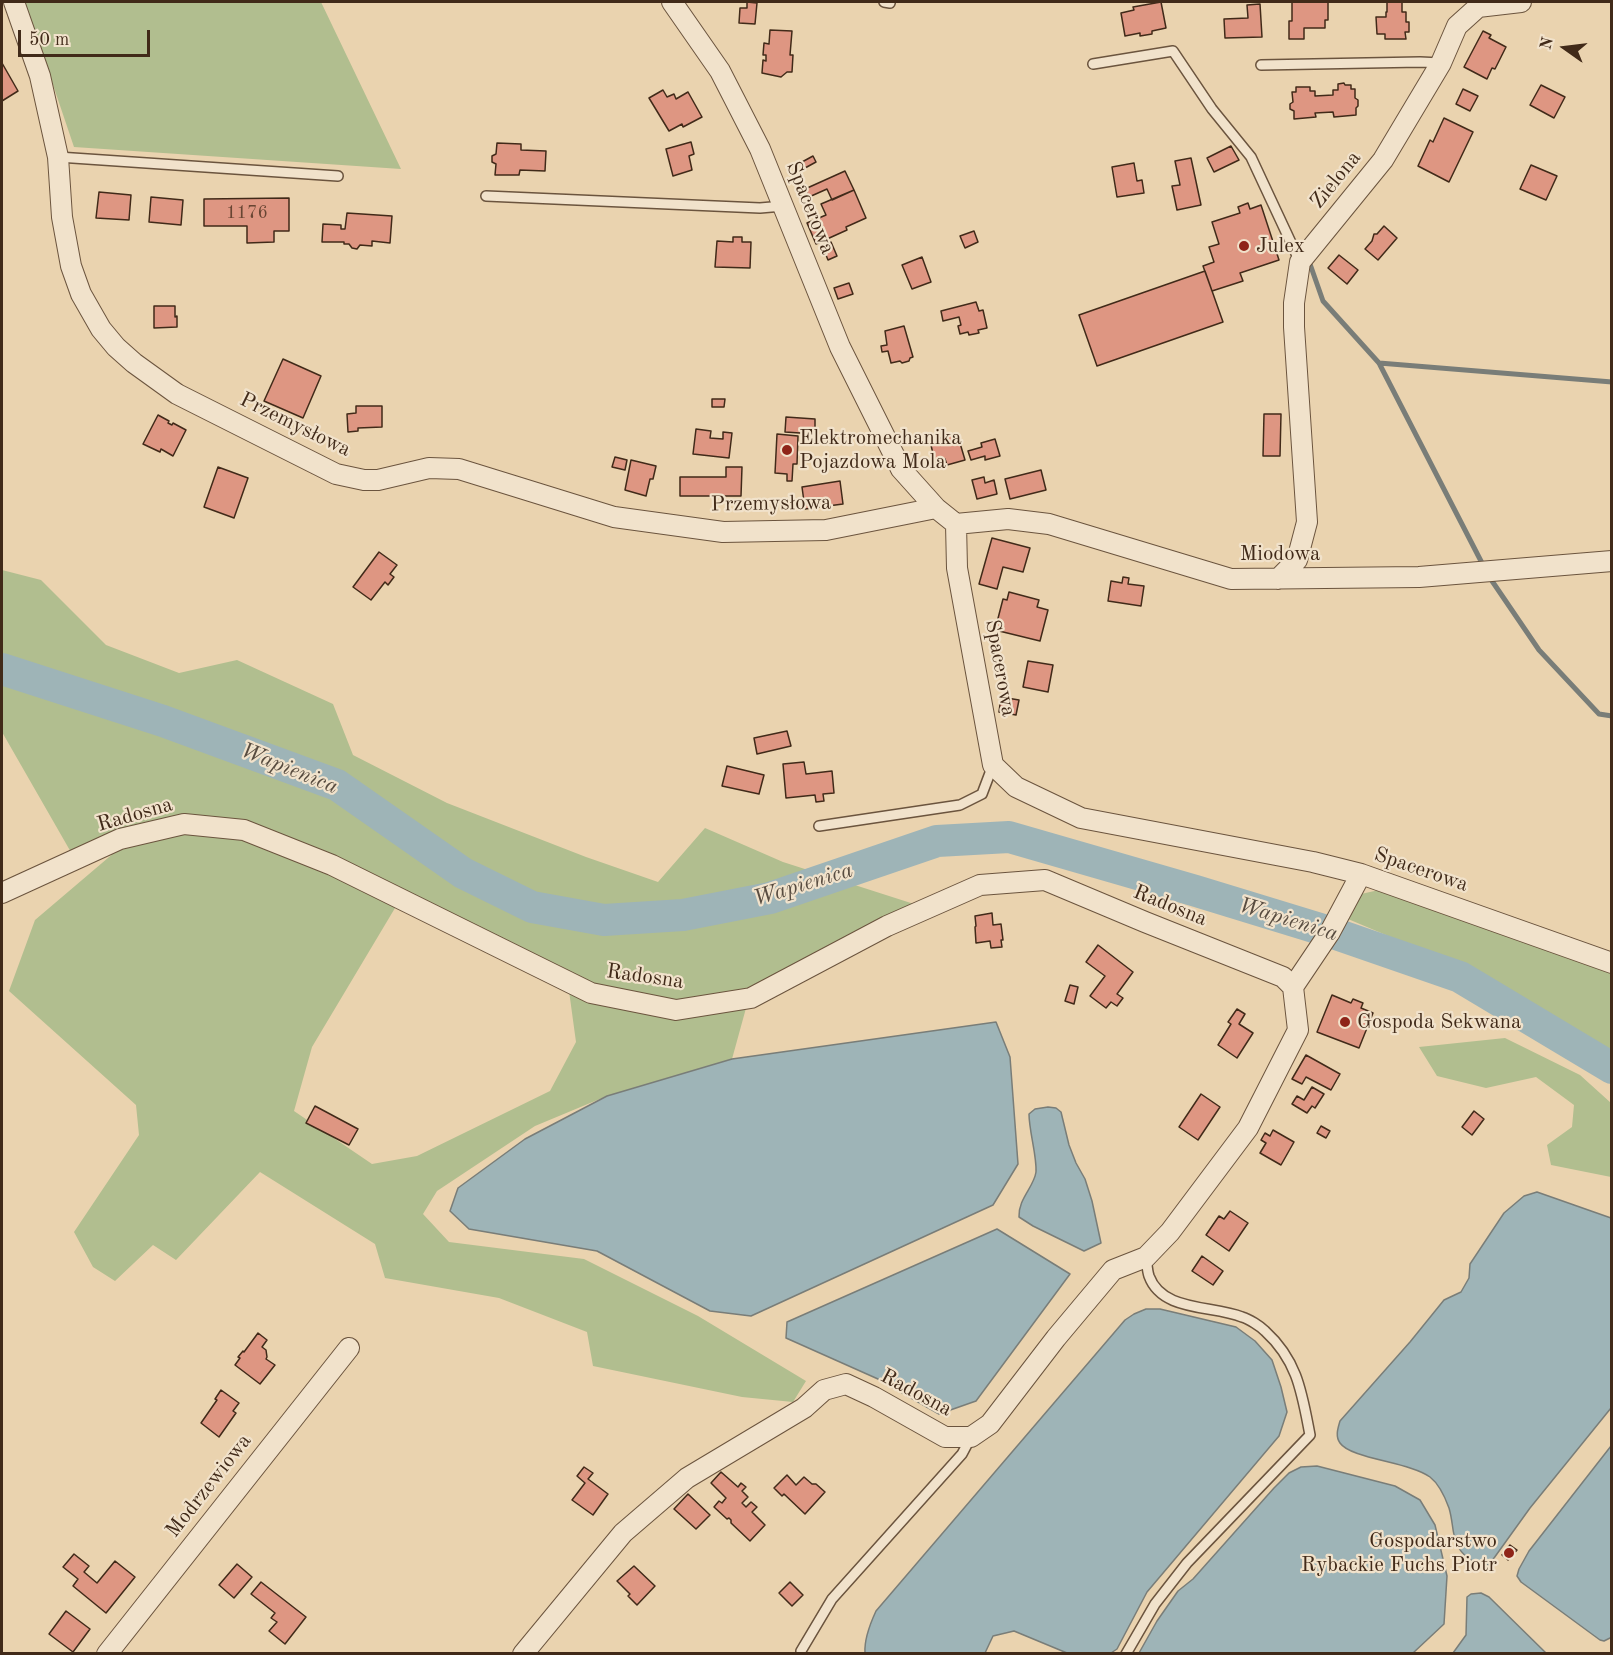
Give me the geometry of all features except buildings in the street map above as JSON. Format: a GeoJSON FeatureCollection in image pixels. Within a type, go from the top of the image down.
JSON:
{"type":"FeatureCollection","features":[{"type":"Feature","properties":{"kind":"street","name":"Przemysłowa"},"geometry":{"type":"LineString","coordinates":[[14,2],[40,76],[58,157],[62,217],[71,266],[81,294],[101,329],[116,347],[177,394],[336,474],[364,480],[378,480],[429,468],[459,469],[614,517],[723,532],[826,530],[936,508]]}},
{"type":"Feature","properties":{"kind":"street","name":"Spacerowa"},"geometry":{"type":"LineString","coordinates":[[672,2],[720,71],[760,149],[840,347],[901,469],[936,508],[956,524],[957,568],[993,765],[1016,787],[1081,818],[1313,862],[1361,874],[1611,963]]}},
{"type":"Feature","properties":{"kind":"street","name":"Zielona"},"geometry":{"type":"LineString","coordinates":[[1300,262],[1383,160],[1441,63],[1457,26],[1478,7],[1521,2]]}},
{"type":"Feature","properties":{"kind":"street"},"geometry":{"type":"LineString","coordinates":[[1278,579],[1298,560],[1307,522],[1294,327],[1294,303],[1300,262]]}},
{"type":"Feature","properties":{"kind":"street","name":"Miodowa"},"geometry":{"type":"LineString","coordinates":[[956,524],[1008,519],[1049,524],[1231,579],[1419,577],[1611,561]]}},
{"type":"Feature","properties":{"kind":"street","name":"Radosna"},"geometry":{"type":"LineString","coordinates":[[2,893],[120,839],[184,824],[244,830],[332,865],[591,993],[676,1010],[751,999],[887,926],[980,885],[1045,880],[1282,976],[1293,987],[1298,1030],[1248,1128],[1170,1233],[1146,1257],[1113,1270],[1056,1338],[990,1424],[971,1437],[945,1437],[846,1384],[824,1390],[804,1408],[687,1478],[622,1533],[523,1653]]}},
{"type":"Feature","properties":{"kind":"street"},"geometry":{"type":"LineString","coordinates":[[1293,987],[1330,932],[1361,874]]}},
{"type":"Feature","properties":{"kind":"street","name":"Modrzewiowa"},"geometry":{"type":"LineString","coordinates":[[107,1653],[349,1348]]}},
{"type":"Feature","properties":{"kind":"lane"},"geometry":{"type":"LineString","coordinates":[[1093,64],[1173,51],[1212,109],[1251,158],[1300,262]]}},
{"type":"Feature","properties":{"kind":"lane"},"geometry":{"type":"LineString","coordinates":[[1261,65],[1441,63]]}},
{"type":"Feature","properties":{"kind":"lane"},"geometry":{"type":"LineString","coordinates":[[58,157],[338,176]]}},
{"type":"Feature","properties":{"kind":"lane"},"geometry":{"type":"LineString","coordinates":[[486,196],[760,208],[783,206]]}},
{"type":"Feature","properties":{"kind":"lane"},"geometry":{"type":"LineString","coordinates":[[819,826],[960,805],[982,794],[993,765]]}},
{"type":"Feature","properties":{"kind":"lane"},"geometry":{"type":"LineString","coordinates":[[1126,1653],[1155,1604],[1187,1563],[1310,1435],[1300,1383],[1284,1351],[1264,1330],[1242,1317],[1176,1302],[1158,1292],[1149,1275],[1146,1257]]}},
{"type":"Feature","properties":{"kind":"lane"},"geometry":{"type":"LineString","coordinates":[[801,1651],[832,1599],[962,1454],[971,1437]]}},
{"type":"Feature","properties":{"kind":"green space"},"geometry":{"type":"Polygon","coordinates":[[[25,2],[321,2],[401,169],[74,147],[25,2]]]}},
{"type":"Feature","properties":{"kind":"green space"},"geometry":{"type":"Polygon","coordinates":[[[2,570],[41,580],[106,645],[179,673],[237,660],[333,704],[353,755],[447,803],[586,857],[658,882],[705,828],[783,862],[914,904],[751,990],[732,1059],[607,1096],[535,1126],[437,1191],[423,1214],[449,1242],[584,1259],[698,1316],[806,1381],[793,1402],[742,1397],[593,1366],[587,1332],[499,1298],[385,1278],[375,1244],[260,1172],[176,1260],[153,1245],[115,1281],[93,1267],[74,1232],[139,1135],[136,1105],[9,991],[35,920],[122,846],[185,830],[244,836],[398,903],[312,1047],[294,1111],[372,1164],[417,1156],[550,1091],[576,1042],[566,969],[335,861],[184,819],[72,854],[2,732],[2,570]]]}},
{"type":"Feature","properties":{"kind":"green space"},"geometry":{"type":"Polygon","coordinates":[[[1388,888],[1611,969],[1611,1053],[1483,976],[1348,919],[1361,894],[1388,888]]]}},
{"type":"Feature","properties":{"kind":"green space"},"geometry":{"type":"Polygon","coordinates":[[[1505,1038],[1580,1075],[1611,1103],[1611,1177],[1551,1165],[1547,1145],[1572,1127],[1574,1105],[1536,1077],[1486,1088],[1437,1076],[1419,1047],[1505,1038]]]}},
{"type":"Feature","properties":{"kind":"water"},"geometry":{"type":"Polygon","coordinates":[[[996,1022],[1010,1057],[1018,1164],[993,1205],[751,1316],[710,1311],[597,1251],[469,1229],[450,1211],[458,1188],[525,1139],[607,1096],[732,1059],[996,1022]]]}},
{"type":"Feature","properties":{"kind":"water"},"geometry":{"type":"Polygon","coordinates":[[[1056,1108],[1061,1112],[1069,1145],[1085,1179],[1092,1201],[1101,1243],[1084,1251],[1019,1217],[1021,1204],[1036,1172],[1029,1114],[1035,1109],[1056,1108]]]}},
{"type":"Feature","properties":{"kind":"water"},"geometry":{"type":"Polygon","coordinates":[[[1537,1192],[1611,1218],[1611,1408],[1530,1508],[1489,1565],[1483,1565],[1471,1560],[1458,1547],[1449,1508],[1441,1491],[1430,1477],[1409,1468],[1356,1453],[1340,1443],[1337,1432],[1340,1421],[1444,1300],[1461,1292],[1469,1278],[1470,1264],[1504,1213],[1524,1196],[1537,1192]]]}},
{"type":"Feature","properties":{"kind":"water"},"geometry":{"type":"Polygon","coordinates":[[[997,1229],[1070,1274],[976,1401],[939,1414],[878,1379],[786,1338],[787,1322],[997,1229]]]}},
{"type":"Feature","properties":{"kind":"water"},"geometry":{"type":"Polygon","coordinates":[[[1146,1309],[1160,1309],[1236,1327],[1255,1341],[1272,1360],[1287,1412],[1279,1436],[1147,1592],[1117,1649],[1111,1653],[1067,1653],[1014,1631],[993,1636],[985,1653],[865,1653],[866,1637],[876,1611],[1125,1320],[1146,1309]]]}},
{"type":"Feature","properties":{"kind":"water"},"geometry":{"type":"Polygon","coordinates":[[[1611,1446],[1612,1637],[1604,1641],[1521,1582],[1517,1576],[1529,1551],[1611,1446]]]}},
{"type":"Feature","properties":{"kind":"water"},"geometry":{"type":"Polygon","coordinates":[[[1317,1466],[1395,1486],[1420,1500],[1435,1525],[1447,1576],[1444,1624],[1413,1653],[1139,1653],[1157,1621],[1178,1591],[1193,1579],[1274,1488],[1289,1473],[1301,1467],[1317,1466]]]}},
{"type":"Feature","properties":{"kind":"water"},"geometry":{"type":"Polygon","coordinates":[[[1481,1593],[1489,1597],[1546,1653],[1453,1653],[1466,1635],[1467,1597],[1481,1593]]]}},
{"type":"Feature","properties":{"kind":"waterway"},"geometry":{"type":"LineString","coordinates":[[1310,264],[1323,301],[1379,363],[1483,565]]}},
{"type":"Feature","properties":{"kind":"waterway"},"geometry":{"type":"LineString","coordinates":[[1379,363],[1612,382]]}},
{"type":"Feature","properties":{"kind":"waterway"},"geometry":{"type":"LineString","coordinates":[[1490,578],[1539,650],[1599,714],[1612,716]]}},
{"type":"Feature","properties":{"kind":"waterway","name":"Wapienica"},"geometry":{"type":"LineString","coordinates":[[2,669],[163,721],[337,785],[463,873],[532,907],[604,920],[683,915],[770,898],[937,841],[1009,837],[1330,932],[1460,977],[1612,1068]]}},
{"type":"Feature","properties":{"kind":"place","name":"Julex"},"geometry":{"type":"Point","coordinates":[1244,246]}},
{"type":"Feature","properties":{"kind":"place","name":"Elektromechanika Pojazdowa Mola"},"geometry":{"type":"Point","coordinates":[787,450]}},
{"type":"Feature","properties":{"kind":"place","name":"Gospoda Sekwana"},"geometry":{"type":"Point","coordinates":[1345,1022]}},
{"type":"Feature","properties":{"kind":"place","name":"Gospodarstwo Rybackie Fuchs Piotr"},"geometry":{"type":"Point","coordinates":[1509,1553]}}]}
